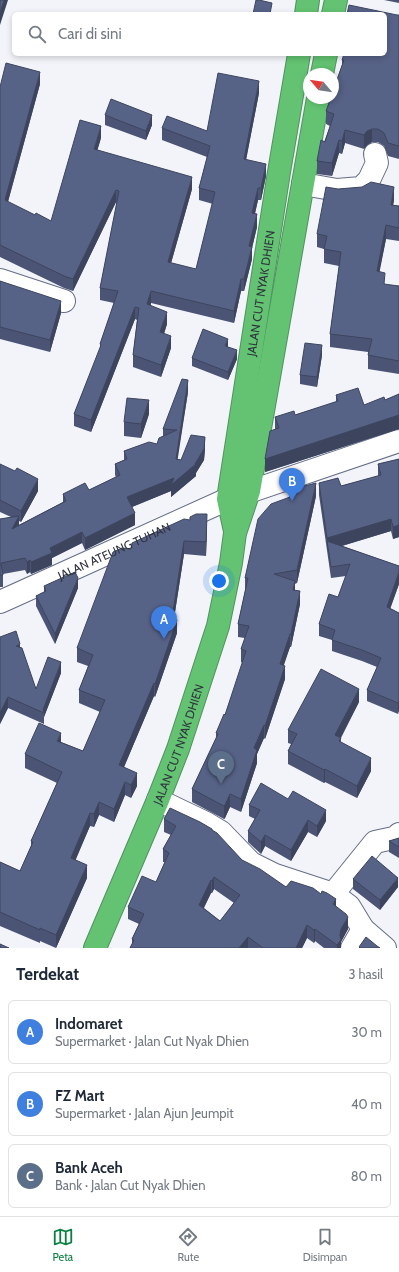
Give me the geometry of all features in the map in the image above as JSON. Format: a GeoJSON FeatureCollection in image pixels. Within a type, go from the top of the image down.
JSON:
{"type":"FeatureCollection","features":[{"type":"Feature","properties":{"kind":"highway"},"geometry":{"type":"LineString","coordinates":[[306,12],[308,0]]}},
{"type":"Feature","properties":{"kind":"highway","name":"JALAN CUT NYAK DHIEN"},"geometry":{"type":"LineString","coordinates":[[235,533],[228,499],[276,188],[299,56]]}},
{"type":"Feature","properties":{"kind":"highway"},"geometry":{"type":"LineString","coordinates":[[323,68],[326,56]]}},
{"type":"Feature","properties":{"kind":"highway","name":"JALAN CUT NYAK DHIEN"},"geometry":{"type":"LineString","coordinates":[[95,948],[178,749],[218,626],[231,563],[235,533],[249,491],[317,104]]}},
{"type":"Feature","properties":{"kind":"street"},"geometry":{"type":"LineString","coordinates":[[335,5],[357,7]]}},
{"type":"Feature","properties":{"kind":"street"},"geometry":{"type":"LineString","coordinates":[[302,184],[337,190],[361,188],[369,180],[377,163],[375,154]]}},
{"type":"Feature","properties":{"kind":"street"},"geometry":{"type":"LineString","coordinates":[[0,280],[64,301]]}},
{"type":"Feature","properties":{"kind":"street","name":"JALAN ATEUNG TUHAN"},"geometry":{"type":"LineString","coordinates":[[0,602],[228,499],[399,441]]}},
{"type":"Feature","properties":{"kind":"street"},"geometry":{"type":"LineString","coordinates":[[158,800],[206,823],[221,832],[251,863],[275,875],[334,894],[349,906],[363,929],[385,948]]}},
{"type":"Feature","properties":{"kind":"street"},"geometry":{"type":"LineString","coordinates":[[334,894],[375,842],[399,836]]}},
{"type":"Feature","properties":{"kind":"street"},"geometry":{"type":"LineString","coordinates":[[352,948],[363,929]]}},
{"type":"Feature","properties":{"kind":"building"},"geometry":{"type":"Polygon","coordinates":[[[0,0],[4,0],[0,13],[0,0]]]}},
{"type":"Feature","properties":{"kind":"building"},"geometry":{"type":"Polygon","coordinates":[[[256,0],[272,3],[270,12],[253,12],[256,0]]]}},
{"type":"Feature","properties":{"kind":"building"},"geometry":{"type":"Polygon","coordinates":[[[349,5],[383,12],[347,12],[349,5]]]}},
{"type":"Feature","properties":{"kind":"building"},"geometry":{"type":"Polygon","coordinates":[[[387,13],[399,15],[399,146],[388,143],[384,133],[378,129],[367,131],[364,135],[345,130],[342,141],[339,140],[332,163],[317,161],[321,140],[325,142],[334,114],[326,111],[329,104],[339,104],[339,74],[344,60],[342,60],[343,56],[387,56],[387,13]]]}},
{"type":"Feature","properties":{"kind":"building"},"geometry":{"type":"Polygon","coordinates":[[[6,63],[40,72],[5,200],[51,221],[80,120],[101,126],[94,149],[192,177],[168,262],[196,269],[215,192],[199,188],[210,146],[162,128],[167,116],[207,131],[218,73],[259,81],[244,159],[266,164],[261,188],[258,188],[252,213],[257,214],[249,246],[252,247],[244,279],[241,279],[234,311],[151,291],[147,304],[167,312],[160,332],[171,336],[161,365],[133,355],[139,308],[135,307],[91,420],[74,414],[101,345],[100,344],[118,291],[100,288],[119,191],[116,190],[73,279],[0,245],[0,87],[6,63]]]}},
{"type":"Feature","properties":{"kind":"building"},"geometry":{"type":"Polygon","coordinates":[[[111,99],[152,115],[146,131],[105,115],[111,99]]]}},
{"type":"Feature","properties":{"kind":"building"},"geometry":{"type":"Polygon","coordinates":[[[371,182],[394,187],[391,205],[399,206],[399,228],[386,225],[377,271],[385,273],[384,284],[399,286],[399,361],[368,355],[372,339],[330,334],[341,252],[324,249],[327,236],[317,234],[326,187],[338,189],[362,187],[371,182]]]}},
{"type":"Feature","properties":{"kind":"building"},"geometry":{"type":"Polygon","coordinates":[[[0,281],[61,301],[50,340],[0,327],[0,281]]]}},
{"type":"Feature","properties":{"kind":"building"},"geometry":{"type":"Polygon","coordinates":[[[203,329],[228,339],[225,346],[237,350],[228,372],[192,358],[203,329]]]}},
{"type":"Feature","properties":{"kind":"building"},"geometry":{"type":"Polygon","coordinates":[[[305,343],[322,345],[317,377],[300,375],[305,343]]]}},
{"type":"Feature","properties":{"kind":"building"},"geometry":{"type":"Polygon","coordinates":[[[182,379],[188,380],[176,459],[181,460],[191,435],[205,437],[204,449],[196,464],[171,485],[174,478],[127,497],[135,513],[85,538],[82,532],[50,548],[52,553],[31,562],[30,560],[27,562],[25,558],[1,563],[3,575],[0,575],[0,519],[19,516],[12,529],[66,501],[63,494],[85,483],[89,490],[120,475],[115,464],[127,459],[124,451],[149,442],[157,444],[159,438],[177,430],[163,429],[182,379]]]}},
{"type":"Feature","properties":{"kind":"building"},"geometry":{"type":"Polygon","coordinates":[[[358,388],[364,405],[384,397],[385,400],[399,394],[399,415],[265,459],[270,431],[279,428],[275,417],[294,411],[295,415],[338,401],[336,395],[358,388]]]}},
{"type":"Feature","properties":{"kind":"building"},"geometry":{"type":"Polygon","coordinates":[[[127,398],[149,400],[141,424],[124,422],[127,398]]]}},
{"type":"Feature","properties":{"kind":"building"},"geometry":{"type":"Polygon","coordinates":[[[399,459],[399,525],[393,527],[391,519],[327,538],[319,483],[338,478],[341,486],[381,475],[378,464],[399,459]]]}},
{"type":"Feature","properties":{"kind":"building"},"geometry":{"type":"Polygon","coordinates":[[[0,464],[15,471],[17,468],[38,479],[21,511],[0,500],[0,464]]]}},
{"type":"Feature","properties":{"kind":"building"},"geometry":{"type":"Polygon","coordinates":[[[316,483],[297,570],[274,574],[295,581],[293,590],[300,591],[291,634],[280,664],[285,666],[265,726],[264,725],[254,748],[257,750],[241,799],[230,794],[224,806],[192,789],[218,734],[216,733],[224,714],[225,715],[246,651],[241,649],[249,626],[238,624],[248,578],[245,578],[258,519],[271,504],[290,497],[289,490],[316,483]]]}},
{"type":"Feature","properties":{"kind":"building"},"geometry":{"type":"Polygon","coordinates":[[[196,514],[207,514],[206,542],[184,541],[172,618],[177,620],[155,684],[154,683],[119,765],[137,773],[131,785],[125,782],[114,809],[99,802],[94,814],[90,813],[71,858],[87,865],[56,935],[40,928],[40,930],[0,912],[0,862],[20,871],[33,842],[31,841],[62,772],[25,754],[39,723],[61,733],[57,741],[83,751],[105,700],[79,690],[93,655],[77,648],[113,552],[122,548],[131,549],[132,543],[184,519],[190,520],[190,517],[196,514]]]}},
{"type":"Feature","properties":{"kind":"building"},"geometry":{"type":"Polygon","coordinates":[[[327,541],[399,566],[399,572],[387,607],[399,613],[398,703],[367,690],[381,658],[332,640],[335,630],[319,624],[329,594],[338,597],[350,564],[331,567],[327,541]]]}},
{"type":"Feature","properties":{"kind":"building"},"geometry":{"type":"Polygon","coordinates":[[[75,572],[78,578],[55,634],[36,596],[46,591],[44,586],[75,572]]]}},
{"type":"Feature","properties":{"kind":"building"},"geometry":{"type":"Polygon","coordinates":[[[16,631],[20,644],[16,646],[22,648],[36,689],[48,657],[61,662],[43,710],[44,713],[8,697],[0,713],[0,637],[16,631]]]}},
{"type":"Feature","properties":{"kind":"building"},"geometry":{"type":"Polygon","coordinates":[[[321,669],[359,689],[335,735],[341,738],[339,741],[371,758],[357,786],[288,751],[297,734],[288,730],[321,669]]]}},
{"type":"Feature","properties":{"kind":"building"},"geometry":{"type":"Polygon","coordinates":[[[261,783],[288,799],[293,791],[326,810],[317,826],[308,820],[291,850],[265,835],[261,842],[248,831],[260,810],[249,805],[261,783]]]}},
{"type":"Feature","properties":{"kind":"building"},"geometry":{"type":"Polygon","coordinates":[[[170,808],[212,829],[242,860],[260,869],[286,887],[291,881],[313,888],[321,894],[322,891],[327,893],[336,899],[333,904],[348,917],[341,929],[341,940],[337,945],[307,925],[296,948],[263,948],[248,937],[239,948],[130,948],[134,940],[132,939],[144,914],[128,907],[142,876],[156,882],[169,853],[163,849],[176,826],[164,819],[170,808]],[[214,877],[212,881],[211,880],[199,905],[220,921],[240,895],[214,877]]]}},
{"type":"Feature","properties":{"kind":"building"},"geometry":{"type":"Polygon","coordinates":[[[399,838],[399,847],[389,841],[399,838]]]}},
{"type":"Feature","properties":{"kind":"building"},"geometry":{"type":"Polygon","coordinates":[[[372,856],[398,878],[380,900],[353,879],[372,856]]]}},
{"type":"Feature","properties":{"kind":"building"},"geometry":{"type":"Polygon","coordinates":[[[366,937],[380,948],[360,948],[359,947],[366,937]]]}},
{"type":"Feature","properties":{"kind":"building"},"geometry":{"type":"Polygon","coordinates":[[[0,944],[9,948],[0,948],[0,944]]]}},
{"type":"Feature","properties":{"kind":"place","name":"FZ Mart"},"geometry":{"type":"Point","coordinates":[292,501]}},
{"type":"Feature","properties":{"kind":"place","name":"Indomaret"},"geometry":{"type":"Point","coordinates":[164,639]}},
{"type":"Feature","properties":{"kind":"place","name":"Bank Aceh"},"geometry":{"type":"Point","coordinates":[221,784]}}]}
